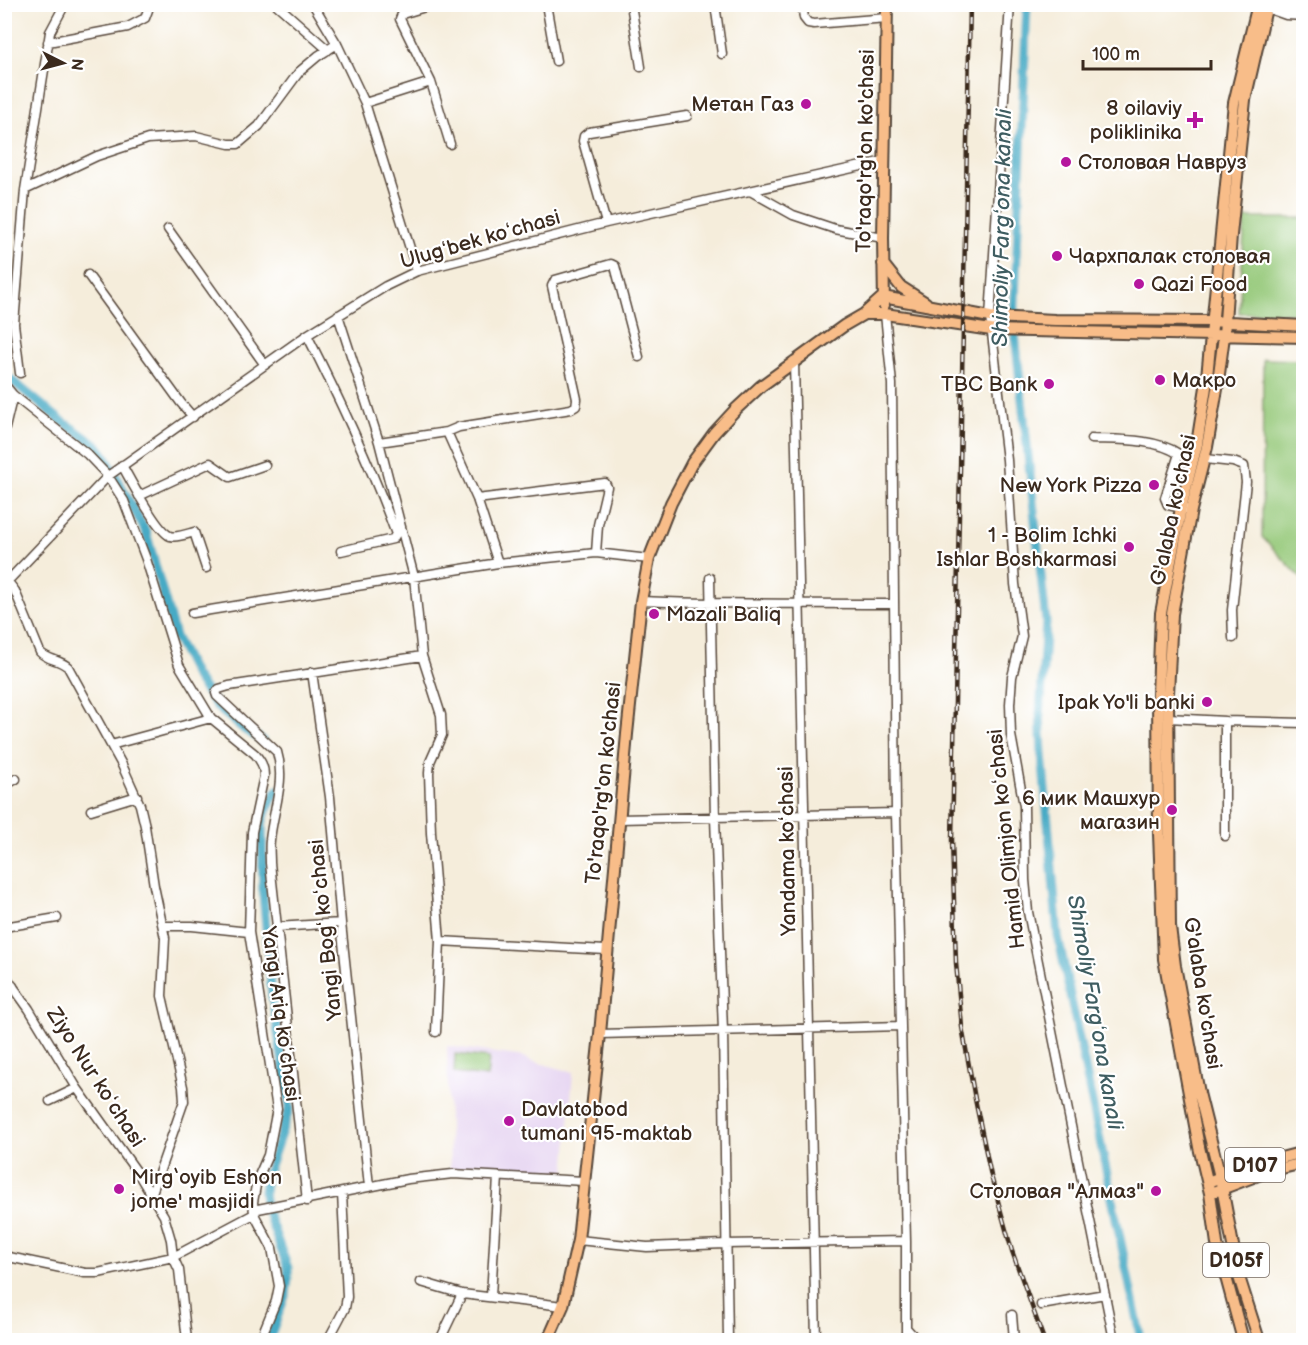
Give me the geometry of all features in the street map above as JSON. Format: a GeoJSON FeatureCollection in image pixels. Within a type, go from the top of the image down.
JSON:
{"type":"FeatureCollection","features":[{"type":"Feature","properties":{"kind":"main road","name":"To'raqo'rg'on ko'chasi"},"geometry":{"type":"LineString","coordinates":[[885,314],[883,238],[887,4]]}},
{"type":"Feature","properties":{"kind":"main road","name":"D105f"},"geometry":{"type":"LineString","coordinates":[[1211,335],[1234,103],[1262,5]]}},
{"type":"Feature","properties":{"kind":"main road","name":"D105f"},"geometry":{"type":"LineString","coordinates":[[1224,336],[1234,194],[1245,100],[1262,5]]}},
{"type":"Feature","properties":{"kind":"main road"},"geometry":{"type":"LineString","coordinates":[[883,264],[902,286],[932,307]]}},
{"type":"Feature","properties":{"kind":"main road","name":"To'raqo'rg'on ko'chasi"},"geometry":{"type":"LineString","coordinates":[[548,1341],[563,1306],[578,1240],[641,602],[649,559],[671,503],[692,463],[714,433],[761,386],[845,325],[864,314],[883,297]]}},
{"type":"Feature","properties":{"kind":"main road"},"geometry":{"type":"LineString","coordinates":[[883,297],[990,317],[1212,321],[1304,326]]}},
{"type":"Feature","properties":{"kind":"main road"},"geometry":{"type":"LineString","coordinates":[[864,314],[885,314],[945,321],[991,330],[1304,337]]}},
{"type":"Feature","properties":{"kind":"main road","name":"G'alaba ko'chasi"},"geometry":{"type":"LineString","coordinates":[[1200,457],[1211,335]]}},
{"type":"Feature","properties":{"kind":"main road","name":"G'alaba ko'chasi"},"geometry":{"type":"LineString","coordinates":[[1224,336],[1221,362],[1200,457],[1161,613],[1158,694],[1162,942],[1220,1177],[1239,1276],[1259,1341]]}},
{"type":"Feature","properties":{"kind":"main road","name":"G'alaba ko'chasi"},"geometry":{"type":"LineString","coordinates":[[1186,509],[1172,614],[1168,718],[1170,927],[1178,1009],[1199,1147],[1210,1193],[1217,1244],[1243,1341]]}},
{"type":"Feature","properties":{"kind":"main road","name":"D107"},"geometry":{"type":"LineString","coordinates":[[1207,1182],[1250,1166],[1304,1152]]}},
{"type":"Feature","properties":{"kind":"main road","name":"D107"},"geometry":{"type":"LineString","coordinates":[[1210,1193],[1269,1171],[1304,1163]]}},
{"type":"Feature","properties":{"kind":"street"},"geometry":{"type":"LineString","coordinates":[[20,373],[14,324],[25,190],[50,32],[65,4]]}},
{"type":"Feature","properties":{"kind":"street"},"geometry":{"type":"LineString","coordinates":[[276,4],[328,50]]}},
{"type":"Feature","properties":{"kind":"street"},"geometry":{"type":"LineString","coordinates":[[313,4],[337,44],[365,103],[417,271]]}},
{"type":"Feature","properties":{"kind":"street"},"geometry":{"type":"LineString","coordinates":[[435,4],[401,16],[402,25],[431,82],[450,144]]}},
{"type":"Feature","properties":{"kind":"street"},"geometry":{"type":"LineString","coordinates":[[546,4],[556,62]]}},
{"type":"Feature","properties":{"kind":"street"},"geometry":{"type":"LineString","coordinates":[[631,4],[641,67]]}},
{"type":"Feature","properties":{"kind":"street"},"geometry":{"type":"LineString","coordinates":[[715,4],[722,54]]}},
{"type":"Feature","properties":{"kind":"street"},"geometry":{"type":"LineString","coordinates":[[802,4],[804,18],[808,23],[814,24],[887,18]]}},
{"type":"Feature","properties":{"kind":"street","name":"Hamid Olimjon koʻchasi"},"geometry":{"type":"LineString","coordinates":[[1010,4],[990,317],[1007,460],[1014,584],[1022,636],[1012,677],[1011,735],[1024,806],[1028,912],[1114,1341]]}},
{"type":"Feature","properties":{"kind":"street"},"geometry":{"type":"LineString","coordinates":[[1262,5],[1286,15],[1304,16]]}},
{"type":"Feature","properties":{"kind":"street"},"geometry":{"type":"LineString","coordinates":[[48,42],[128,27],[144,18],[148,10]]}},
{"type":"Feature","properties":{"kind":"street"},"geometry":{"type":"LineString","coordinates":[[25,190],[96,156],[148,139],[196,136],[238,144],[259,126],[299,72],[337,44]]}},
{"type":"Feature","properties":{"kind":"street"},"geometry":{"type":"LineString","coordinates":[[365,103],[431,82]]}},
{"type":"Feature","properties":{"kind":"street"},"geometry":{"type":"LineString","coordinates":[[606,223],[583,141],[584,136],[589,132],[687,116]]}},
{"type":"Feature","properties":{"kind":"street","name":"Ulugʻbek koʻchasi"},"geometry":{"type":"LineString","coordinates":[[5,581],[108,476],[122,465],[307,335],[386,286],[417,271],[606,223],[884,161]]}},
{"type":"Feature","properties":{"kind":"street"},"geometry":{"type":"LineString","coordinates":[[752,192],[803,219],[835,229],[883,238]]}},
{"type":"Feature","properties":{"kind":"street"},"geometry":{"type":"LineString","coordinates":[[168,229],[265,365]]}},
{"type":"Feature","properties":{"kind":"street"},"geometry":{"type":"LineString","coordinates":[[380,442],[447,432],[459,427],[571,409],[576,406],[577,399],[552,286],[555,280],[564,276],[611,264],[615,266],[639,357]]}},
{"type":"Feature","properties":{"kind":"street"},"geometry":{"type":"LineString","coordinates":[[88,275],[193,417]]}},
{"type":"Feature","properties":{"kind":"street"},"geometry":{"type":"LineString","coordinates":[[885,314],[892,384],[896,813],[906,1241],[906,1341]]}},
{"type":"Feature","properties":{"kind":"street"},"geometry":{"type":"LineString","coordinates":[[338,315],[380,442],[414,577],[423,656],[441,715],[442,735],[430,762],[429,773],[431,833],[440,941],[436,1032]]}},
{"type":"Feature","properties":{"kind":"street"},"geometry":{"type":"LineString","coordinates":[[307,335],[341,403],[396,534],[393,539],[341,551]]}},
{"type":"Feature","properties":{"kind":"street","name":"Yandama koʻchasi"},"geometry":{"type":"LineString","coordinates":[[794,361],[816,1341]]}},
{"type":"Feature","properties":{"kind":"street","name":"Yangi Ariq koʻchasi"},"geometry":{"type":"LineString","coordinates":[[4,384],[13,395],[87,454],[108,476],[128,511],[179,665],[211,718],[255,754],[261,760],[264,768],[252,832],[249,932],[277,1109],[268,1155],[256,1180],[253,1202],[256,1212]]}},
{"type":"Feature","properties":{"kind":"street"},"geometry":{"type":"LineString","coordinates":[[4,432],[13,395]]}},
{"type":"Feature","properties":{"kind":"street"},"geometry":{"type":"LineString","coordinates":[[447,432],[477,499],[498,563]]}},
{"type":"Feature","properties":{"kind":"street"},"geometry":{"type":"LineString","coordinates":[[1091,439],[1153,444],[1172,449],[1179,454],[1233,462],[1244,466],[1246,482],[1232,610],[1233,638]]}},
{"type":"Feature","properties":{"kind":"street"},"geometry":{"type":"LineString","coordinates":[[1179,454],[1165,501],[1167,505],[1186,509]]}},
{"type":"Feature","properties":{"kind":"street"},"geometry":{"type":"LineString","coordinates":[[139,496],[210,463],[230,477],[265,465]]}},
{"type":"Feature","properties":{"kind":"street"},"geometry":{"type":"LineString","coordinates":[[122,465],[139,496],[168,535],[175,537],[194,532],[206,568]]}},
{"type":"Feature","properties":{"kind":"street"},"geometry":{"type":"LineString","coordinates":[[477,499],[604,483],[607,487],[598,525],[596,553]]}},
{"type":"Feature","properties":{"kind":"street"},"geometry":{"type":"LineString","coordinates":[[192,613],[498,563],[596,553],[649,559]]}},
{"type":"Feature","properties":{"kind":"street"},"geometry":{"type":"LineString","coordinates":[[710,578],[715,818],[723,1031],[728,1341]]}},
{"type":"Feature","properties":{"kind":"street"},"geometry":{"type":"LineString","coordinates":[[5,581],[19,600],[35,645],[44,657],[58,660],[68,667],[136,796],[145,826],[166,948],[162,996],[183,1086],[184,1101],[152,1193]]}},
{"type":"Feature","properties":{"kind":"street"},"geometry":{"type":"LineString","coordinates":[[641,602],[893,604]]}},
{"type":"Feature","properties":{"kind":"street"},"geometry":{"type":"LineString","coordinates":[[307,1200],[270,863],[270,841],[281,764],[277,752],[217,696],[216,691],[229,686],[423,656]]}},
{"type":"Feature","properties":{"kind":"street","name":"Yangi Bogʻ koʻchasi"},"geometry":{"type":"LineString","coordinates":[[312,672],[330,797],[369,1186]]}},
{"type":"Feature","properties":{"kind":"street"},"geometry":{"type":"LineString","coordinates":[[111,745],[211,718]]}},
{"type":"Feature","properties":{"kind":"street"},"geometry":{"type":"LineString","coordinates":[[1168,718],[1304,723]]}},
{"type":"Feature","properties":{"kind":"street"},"geometry":{"type":"LineString","coordinates":[[1225,836],[1226,721]]}},
{"type":"Feature","properties":{"kind":"street"},"geometry":{"type":"LineString","coordinates":[[4,786],[16,779]]}},
{"type":"Feature","properties":{"kind":"street"},"geometry":{"type":"LineString","coordinates":[[91,810],[136,796]]}},
{"type":"Feature","properties":{"kind":"street"},"geometry":{"type":"LineString","coordinates":[[619,819],[896,813]]}},
{"type":"Feature","properties":{"kind":"street"},"geometry":{"type":"LineString","coordinates":[[4,927],[57,918]]}},
{"type":"Feature","properties":{"kind":"street"},"geometry":{"type":"LineString","coordinates":[[276,927],[341,923]]}},
{"type":"Feature","properties":{"kind":"street"},"geometry":{"type":"LineString","coordinates":[[163,926],[192,926],[249,932]]}},
{"type":"Feature","properties":{"kind":"street"},"geometry":{"type":"LineString","coordinates":[[440,941],[606,950]]}},
{"type":"Feature","properties":{"kind":"street","name":"Ziyo Nur koʻchasi"},"geometry":{"type":"LineString","coordinates":[[4,974],[9,988],[29,1009],[77,1088],[152,1193],[164,1216],[173,1257],[179,1270],[188,1341]]}},
{"type":"Feature","properties":{"kind":"street"},"geometry":{"type":"LineString","coordinates":[[600,1034],[901,1026]]}},
{"type":"Feature","properties":{"kind":"street"},"geometry":{"type":"LineString","coordinates":[[50,1101],[77,1088]]}},
{"type":"Feature","properties":{"kind":"street"},"geometry":{"type":"LineString","coordinates":[[4,1256],[93,1273],[173,1257],[256,1212],[270,1207],[369,1186],[453,1174],[584,1181]]}},
{"type":"Feature","properties":{"kind":"street"},"geometry":{"type":"LineString","coordinates":[[492,1296],[498,1177]]}},
{"type":"Feature","properties":{"kind":"street"},"geometry":{"type":"LineString","coordinates":[[328,1341],[345,1308],[348,1297],[342,1193]]}},
{"type":"Feature","properties":{"kind":"street"},"geometry":{"type":"LineString","coordinates":[[256,1212],[272,1248],[279,1286],[276,1301],[260,1341]]}},
{"type":"Feature","properties":{"kind":"street"},"geometry":{"type":"LineString","coordinates":[[578,1240],[647,1247],[906,1241]]}},
{"type":"Feature","properties":{"kind":"street"},"geometry":{"type":"LineString","coordinates":[[421,1282],[462,1294],[563,1306]]}},
{"type":"Feature","properties":{"kind":"street"},"geometry":{"type":"LineString","coordinates":[[440,1341],[462,1294]]}},
{"type":"Feature","properties":{"kind":"street"},"geometry":{"type":"LineString","coordinates":[[1041,1305],[1105,1294]]}},
{"type":"Feature","properties":{"kind":"street"},"geometry":{"type":"LineString","coordinates":[[1012,1315],[1014,1341]]}},
{"type":"Feature","properties":{"kind":"street"},"geometry":{"type":"LineString","coordinates":[[907,1329],[917,1341]]}},
{"type":"Feature","properties":{"kind":"shaded area","name":"Davlatobod tumani 95-maktab"},"geometry":{"type":"Polygon","coordinates":[[[447,1046],[524,1057],[573,1072],[565,1176],[450,1169],[447,1046]]]}},
{"type":"Feature","properties":{"kind":"green space"},"geometry":{"type":"Polygon","coordinates":[[[1245,218],[1303,218],[1303,313],[1239,313],[1245,218]]]}},
{"type":"Feature","properties":{"kind":"green space"},"geometry":{"type":"Polygon","coordinates":[[[1263,359],[1303,360],[1303,580],[1262,537],[1263,359]]]}},
{"type":"Feature","properties":{"kind":"green space"},"geometry":{"type":"Polygon","coordinates":[[[455,1054],[489,1058],[487,1077],[454,1073],[455,1054]]]}},
{"type":"Feature","properties":{"kind":"waterway","name":"Shimoliy Fargʻona kanali"},"geometry":{"type":"LineString","coordinates":[[1027,4],[1014,325],[1046,622],[1040,714],[1042,754],[1058,936],[1141,1340]]}},
{"type":"Feature","properties":{"kind":"waterway"},"geometry":{"type":"LineString","coordinates":[[4,374],[59,419],[99,447],[104,454],[146,532],[175,636],[195,676],[218,708],[245,730],[262,740]]}},
{"type":"Feature","properties":{"kind":"waterway"},"geometry":{"type":"LineString","coordinates":[[269,1340],[286,1293],[288,1279],[288,1268],[266,1209],[264,1192],[266,1177],[290,1107],[272,996],[263,893],[262,824],[277,790]]}},
{"type":"Feature","properties":{"kind":"railway"},"geometry":{"type":"LineString","coordinates":[[970,4],[952,840],[956,963],[962,1027],[991,1176],[1012,1251],[1044,1340]]}},
{"type":"Feature","properties":{"kind":"place","name":"Метан Газ"},"geometry":{"type":"Point","coordinates":[806,104]}},
{"type":"Feature","properties":{"kind":"place","name":"8 oilaviy poliklinika"},"geometry":{"type":"Point","coordinates":[1195,120]}},
{"type":"Feature","properties":{"kind":"place","name":"Столовая Навруз"},"geometry":{"type":"Point","coordinates":[1066,162]}},
{"type":"Feature","properties":{"kind":"place","name":"Чархпалак столовая"},"geometry":{"type":"Point","coordinates":[1057,256]}},
{"type":"Feature","properties":{"kind":"place","name":"Qazi Food"},"geometry":{"type":"Point","coordinates":[1139,284]}},
{"type":"Feature","properties":{"kind":"place","name":"Макро"},"geometry":{"type":"Point","coordinates":[1160,380]}},
{"type":"Feature","properties":{"kind":"place","name":"TBC Bank"},"geometry":{"type":"Point","coordinates":[1049,384]}},
{"type":"Feature","properties":{"kind":"place","name":"New York Pizza"},"geometry":{"type":"Point","coordinates":[1154,485]}},
{"type":"Feature","properties":{"kind":"place","name":"1 - Bolim Ichki Ishlar Boshkarmasi"},"geometry":{"type":"Point","coordinates":[1129,547]}},
{"type":"Feature","properties":{"kind":"place","name":"Mazali Baliq"},"geometry":{"type":"Point","coordinates":[654,614]}},
{"type":"Feature","properties":{"kind":"place","name":"Ipak Yo'li banki"},"geometry":{"type":"Point","coordinates":[1207,702]}},
{"type":"Feature","properties":{"kind":"place","name":"6 мик Машхур магазин"},"geometry":{"type":"Point","coordinates":[1172,810]}},
{"type":"Feature","properties":{"kind":"place","name":"Davlatobod tumani 95-maktab"},"geometry":{"type":"Point","coordinates":[509,1121]}},
{"type":"Feature","properties":{"kind":"place","name":"Mirg‘oyib Eshon jome' masjidi"},"geometry":{"type":"Point","coordinates":[119,1189]}},
{"type":"Feature","properties":{"kind":"place","name":"Столовая \"Алмаз\""},"geometry":{"type":"Point","coordinates":[1156,1191]}}]}
